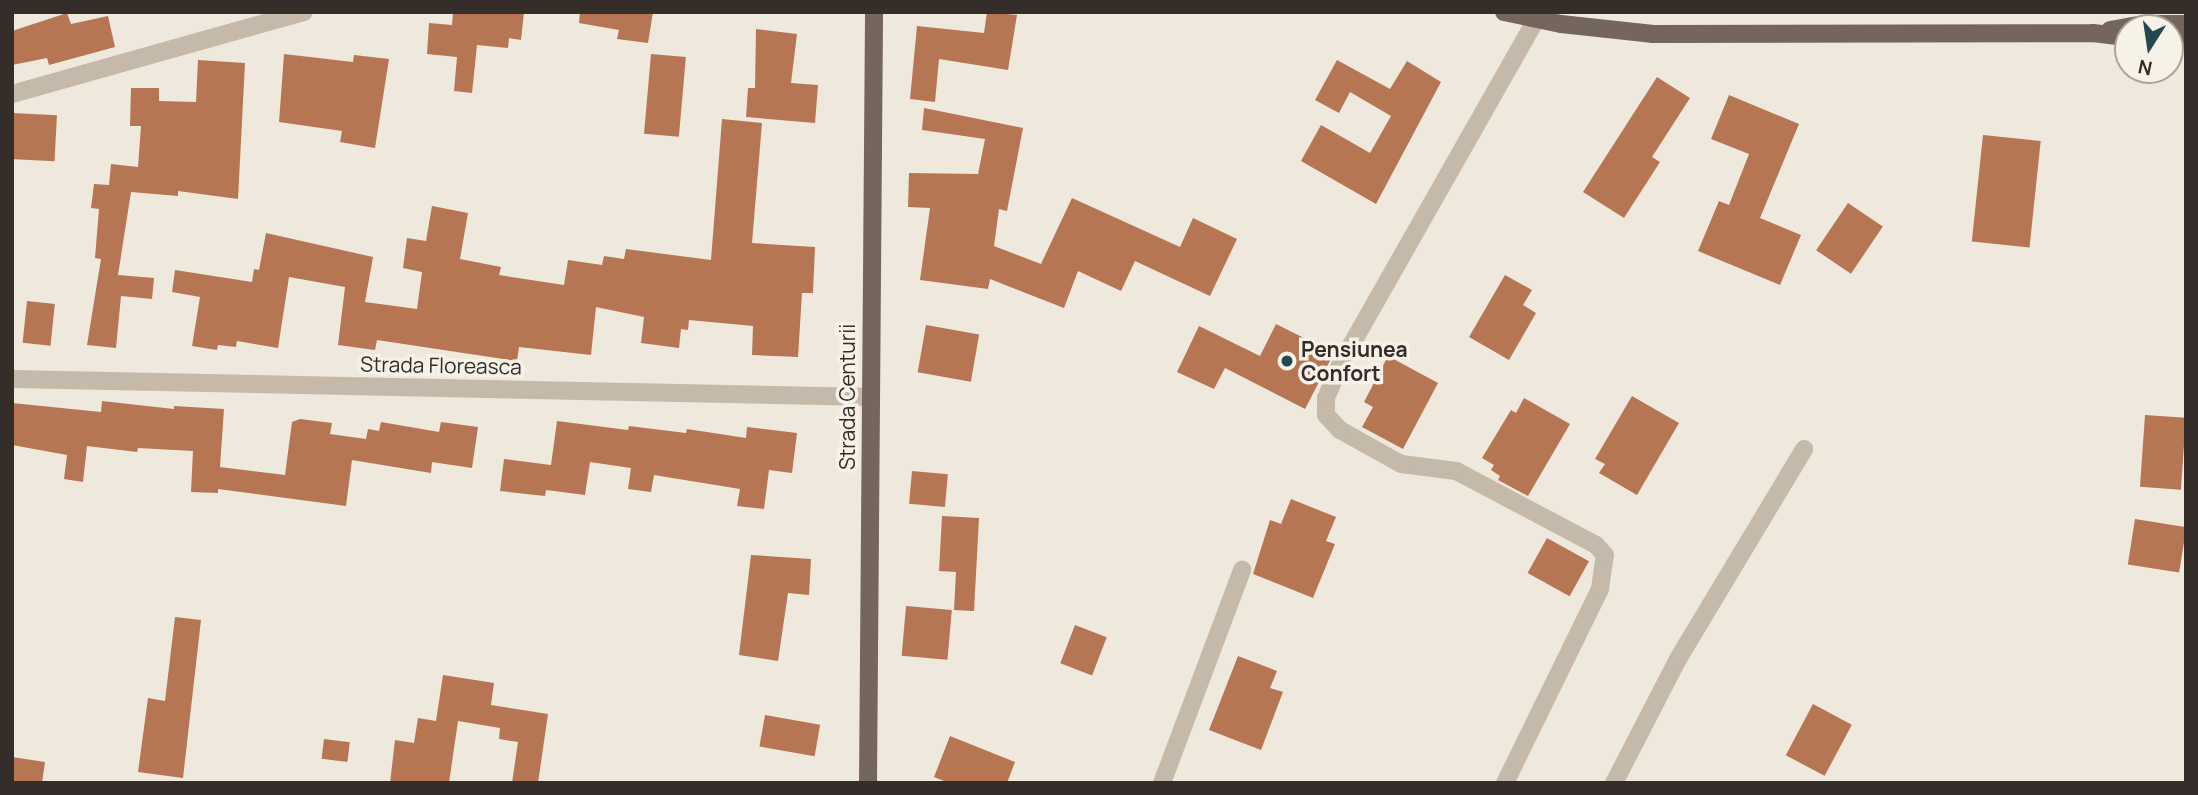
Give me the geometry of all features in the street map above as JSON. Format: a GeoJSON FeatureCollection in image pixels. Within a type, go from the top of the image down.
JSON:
{"type":"FeatureCollection","features":[{"type":"Feature","properties":{"kind":"main road","name":"Strada Centurii"},"geometry":{"type":"LineString","coordinates":[[868,783],[874,12]]}},
{"type":"Feature","properties":{"kind":"main road"},"geometry":{"type":"LineString","coordinates":[[1504,12],[1536,20],[1653,34],[2093,33],[2114,35]]}},
{"type":"Feature","properties":{"kind":"main road"},"geometry":{"type":"LineString","coordinates":[[2093,33],[2144,24],[2186,24]]}},
{"type":"Feature","properties":{"kind":"street"},"geometry":{"type":"LineString","coordinates":[[12,94],[304,12]]}},
{"type":"Feature","properties":{"kind":"street"},"geometry":{"type":"LineString","coordinates":[[1505,783],[1600,589],[1605,555],[1595,545],[1456,471],[1401,464],[1339,430],[1326,415],[1326,398],[1341,363],[1536,20]]}},
{"type":"Feature","properties":{"kind":"street","name":"Strada Floreasca"},"geometry":{"type":"LineString","coordinates":[[12,379],[870,397]]}},
{"type":"Feature","properties":{"kind":"street"},"geometry":{"type":"LineString","coordinates":[[1614,783],[1678,659],[1804,449]]}},
{"type":"Feature","properties":{"kind":"street"},"geometry":{"type":"LineString","coordinates":[[1162,783],[1242,570]]}},
{"type":"Feature","properties":{"kind":"building"},"geometry":{"type":"Polygon","coordinates":[[[453,12],[524,12],[521,40],[509,38],[508,48],[477,45],[472,93],[454,91],[457,57],[427,54],[429,23],[452,25],[453,12]]]}},
{"type":"Feature","properties":{"kind":"building"},"geometry":{"type":"Polygon","coordinates":[[[580,12],[653,12],[648,43],[617,39],[619,30],[579,23],[580,12]]]}},
{"type":"Feature","properties":{"kind":"building"},"geometry":{"type":"Polygon","coordinates":[[[987,12],[1017,15],[1008,70],[939,59],[935,102],[910,99],[917,26],[984,33],[987,12]]]}},
{"type":"Feature","properties":{"kind":"building"},"geometry":{"type":"Polygon","coordinates":[[[67,13],[71,24],[108,16],[115,47],[49,65],[47,58],[12,65],[12,31],[67,13]]]}},
{"type":"Feature","properties":{"kind":"building"},"geometry":{"type":"Polygon","coordinates":[[[756,29],[797,34],[791,83],[818,85],[815,123],[746,117],[748,88],[755,88],[756,29]]]}},
{"type":"Feature","properties":{"kind":"building"},"geometry":{"type":"Polygon","coordinates":[[[284,54],[353,62],[354,55],[389,59],[375,148],[340,142],[342,131],[279,122],[284,54]]]}},
{"type":"Feature","properties":{"kind":"building"},"geometry":{"type":"Polygon","coordinates":[[[651,54],[686,57],[679,137],[644,134],[651,54]]]}},
{"type":"Feature","properties":{"kind":"building"},"geometry":{"type":"Polygon","coordinates":[[[198,60],[245,63],[238,199],[178,191],[178,196],[131,192],[118,275],[154,278],[152,299],[121,296],[116,348],[87,345],[101,259],[95,258],[99,209],[91,208],[94,184],[109,185],[111,164],[138,167],[141,126],[130,126],[131,88],[159,88],[159,101],[196,102],[198,60]]]}},
{"type":"Feature","properties":{"kind":"building"},"geometry":{"type":"Polygon","coordinates":[[[1337,60],[1390,89],[1407,61],[1441,82],[1376,204],[1301,161],[1321,125],[1370,153],[1391,116],[1350,92],[1339,113],[1315,100],[1337,60]]]}},
{"type":"Feature","properties":{"kind":"building"},"geometry":{"type":"Polygon","coordinates":[[[1657,77],[1690,98],[1652,157],[1660,162],[1624,218],[1583,192],[1657,77]]]}},
{"type":"Feature","properties":{"kind":"building"},"geometry":{"type":"Polygon","coordinates":[[[1729,95],[1799,124],[1760,218],[1801,235],[1780,285],[1698,251],[1719,201],[1729,205],[1749,154],[1711,139],[1729,95]]]}},
{"type":"Feature","properties":{"kind":"building"},"geometry":{"type":"Polygon","coordinates":[[[924,108],[1023,128],[1007,211],[999,209],[994,246],[1041,264],[1072,198],[1180,247],[1193,218],[1237,239],[1210,296],[1135,261],[1121,291],[1078,271],[1064,308],[990,279],[988,289],[920,280],[930,208],[908,207],[909,173],[978,174],[985,139],[922,130],[924,108]]]}},
{"type":"Feature","properties":{"kind":"building"},"geometry":{"type":"Polygon","coordinates":[[[12,113],[57,115],[55,161],[12,159],[12,113]]]}},
{"type":"Feature","properties":{"kind":"building"},"geometry":{"type":"Polygon","coordinates":[[[722,119],[762,123],[752,243],[815,247],[813,293],[802,293],[798,357],[752,355],[753,326],[689,320],[688,330],[681,329],[679,348],[641,343],[644,317],[596,307],[591,355],[519,347],[517,361],[377,340],[375,350],[338,345],[345,287],[289,277],[278,348],[237,341],[236,347],[218,345],[217,350],[192,346],[200,297],[172,292],[175,270],[252,282],[254,269],[259,270],[266,233],[373,257],[365,302],[417,309],[422,272],[403,268],[407,238],[426,241],[432,206],[468,213],[460,259],[501,267],[499,275],[564,285],[568,260],[602,265],[604,256],[624,259],[626,249],[711,260],[722,119]]]}},
{"type":"Feature","properties":{"kind":"building"},"geometry":{"type":"Polygon","coordinates":[[[1983,135],[2041,141],[2029,247],[1972,241],[1983,135]]]}},
{"type":"Feature","properties":{"kind":"building"},"geometry":{"type":"Polygon","coordinates":[[[1848,203],[1883,226],[1851,274],[1816,250],[1848,203]]]}},
{"type":"Feature","properties":{"kind":"building"},"geometry":{"type":"Polygon","coordinates":[[[1505,275],[1532,290],[1523,305],[1536,313],[1509,360],[1469,337],[1505,275]]]}},
{"type":"Feature","properties":{"kind":"building"},"geometry":{"type":"Polygon","coordinates":[[[27,301],[55,304],[50,346],[23,343],[27,301]]]}},
{"type":"Feature","properties":{"kind":"building"},"geometry":{"type":"Polygon","coordinates":[[[1276,324],[1334,353],[1305,409],[1225,368],[1214,389],[1177,372],[1199,326],[1260,356],[1276,324]]]}},
{"type":"Feature","properties":{"kind":"building"},"geometry":{"type":"Polygon","coordinates":[[[926,325],[979,334],[971,382],[918,372],[926,325]]]}},
{"type":"Feature","properties":{"kind":"building"},"geometry":{"type":"Polygon","coordinates":[[[1388,356],[1438,383],[1403,449],[1362,427],[1373,407],[1364,402],[1388,356]]]}},
{"type":"Feature","properties":{"kind":"building"},"geometry":{"type":"Polygon","coordinates":[[[1632,396],[1679,423],[1637,495],[1599,473],[1605,464],[1595,459],[1632,396]]]}},
{"type":"Feature","properties":{"kind":"building"},"geometry":{"type":"Polygon","coordinates":[[[1524,398],[1570,424],[1528,496],[1498,480],[1500,476],[1491,470],[1494,465],[1482,458],[1511,410],[1516,413],[1524,398]]]}},
{"type":"Feature","properties":{"kind":"building"},"geometry":{"type":"Polygon","coordinates":[[[102,401],[174,409],[174,406],[224,409],[220,467],[285,475],[292,422],[300,419],[332,423],[330,434],[366,439],[368,429],[379,431],[381,422],[439,432],[441,422],[478,427],[472,468],[432,462],[431,473],[352,460],[346,506],[218,489],[218,493],[191,492],[193,451],[138,448],[137,452],[87,446],[83,482],[64,479],[67,455],[12,445],[12,403],[101,412],[102,401]]]}},
{"type":"Feature","properties":{"kind":"building"},"geometry":{"type":"Polygon","coordinates":[[[2145,415],[2186,418],[2181,490],[2140,487],[2145,415]]]}},
{"type":"Feature","properties":{"kind":"building"},"geometry":{"type":"Polygon","coordinates":[[[557,421],[628,430],[629,426],[686,433],[687,429],[746,438],[747,427],[797,433],[792,473],[769,470],[764,509],[737,506],[740,489],[654,475],[651,492],[628,489],[631,468],[590,462],[585,495],[546,490],[545,496],[500,491],[504,459],[551,465],[557,421]]]}},
{"type":"Feature","properties":{"kind":"building"},"geometry":{"type":"Polygon","coordinates":[[[912,471],[948,474],[945,507],[909,504],[912,471]]]}},
{"type":"Feature","properties":{"kind":"building"},"geometry":{"type":"Polygon","coordinates":[[[1291,499],[1336,517],[1326,541],[1335,544],[1313,598],[1253,574],[1270,520],[1281,524],[1291,499]]]}},
{"type":"Feature","properties":{"kind":"building"},"geometry":{"type":"Polygon","coordinates":[[[942,516],[979,518],[974,611],[954,610],[956,572],[939,571],[942,516]]]}},
{"type":"Feature","properties":{"kind":"building"},"geometry":{"type":"Polygon","coordinates":[[[2135,519],[2186,527],[2179,573],[2128,564],[2135,519]]]}},
{"type":"Feature","properties":{"kind":"building"},"geometry":{"type":"Polygon","coordinates":[[[1547,538],[1589,561],[1570,596],[1528,573],[1547,538]]]}},
{"type":"Feature","properties":{"kind":"building"},"geometry":{"type":"Polygon","coordinates":[[[751,555],[811,559],[809,595],[788,593],[778,661],[739,655],[751,555]]]}},
{"type":"Feature","properties":{"kind":"building"},"geometry":{"type":"Polygon","coordinates":[[[906,606],[952,610],[947,660],[902,656],[906,606]]]}},
{"type":"Feature","properties":{"kind":"building"},"geometry":{"type":"Polygon","coordinates":[[[175,617],[201,620],[183,778],[138,772],[148,698],[165,701],[175,617]]]}},
{"type":"Feature","properties":{"kind":"building"},"geometry":{"type":"Polygon","coordinates":[[[1075,625],[1107,637],[1092,675],[1060,663],[1075,625]]]}},
{"type":"Feature","properties":{"kind":"building"},"geometry":{"type":"Polygon","coordinates":[[[1238,656],[1277,671],[1270,688],[1283,692],[1261,750],[1209,730],[1238,656]]]}},
{"type":"Feature","properties":{"kind":"building"},"geometry":{"type":"Polygon","coordinates":[[[443,675],[494,683],[491,705],[548,714],[538,783],[512,783],[518,742],[499,739],[500,728],[458,721],[449,783],[390,783],[395,740],[414,743],[418,718],[436,721],[443,675]]]}},
{"type":"Feature","properties":{"kind":"building"},"geometry":{"type":"Polygon","coordinates":[[[1813,704],[1852,725],[1825,776],[1786,755],[1813,704]]]}},
{"type":"Feature","properties":{"kind":"building"},"geometry":{"type":"Polygon","coordinates":[[[765,715],[820,725],[815,756],[759,747],[765,715]]]}},
{"type":"Feature","properties":{"kind":"building"},"geometry":{"type":"Polygon","coordinates":[[[950,736],[1015,762],[1007,783],[949,783],[934,777],[950,736]]]}},
{"type":"Feature","properties":{"kind":"building"},"geometry":{"type":"Polygon","coordinates":[[[324,739],[350,742],[347,762],[322,759],[324,739]]]}},
{"type":"Feature","properties":{"kind":"building"},"geometry":{"type":"Polygon","coordinates":[[[12,757],[45,762],[42,783],[12,783],[12,757]]]}},
{"type":"Feature","properties":{"kind":"place","name":"Pensiunea Confort"},"geometry":{"type":"Point","coordinates":[1287,361]}}]}
